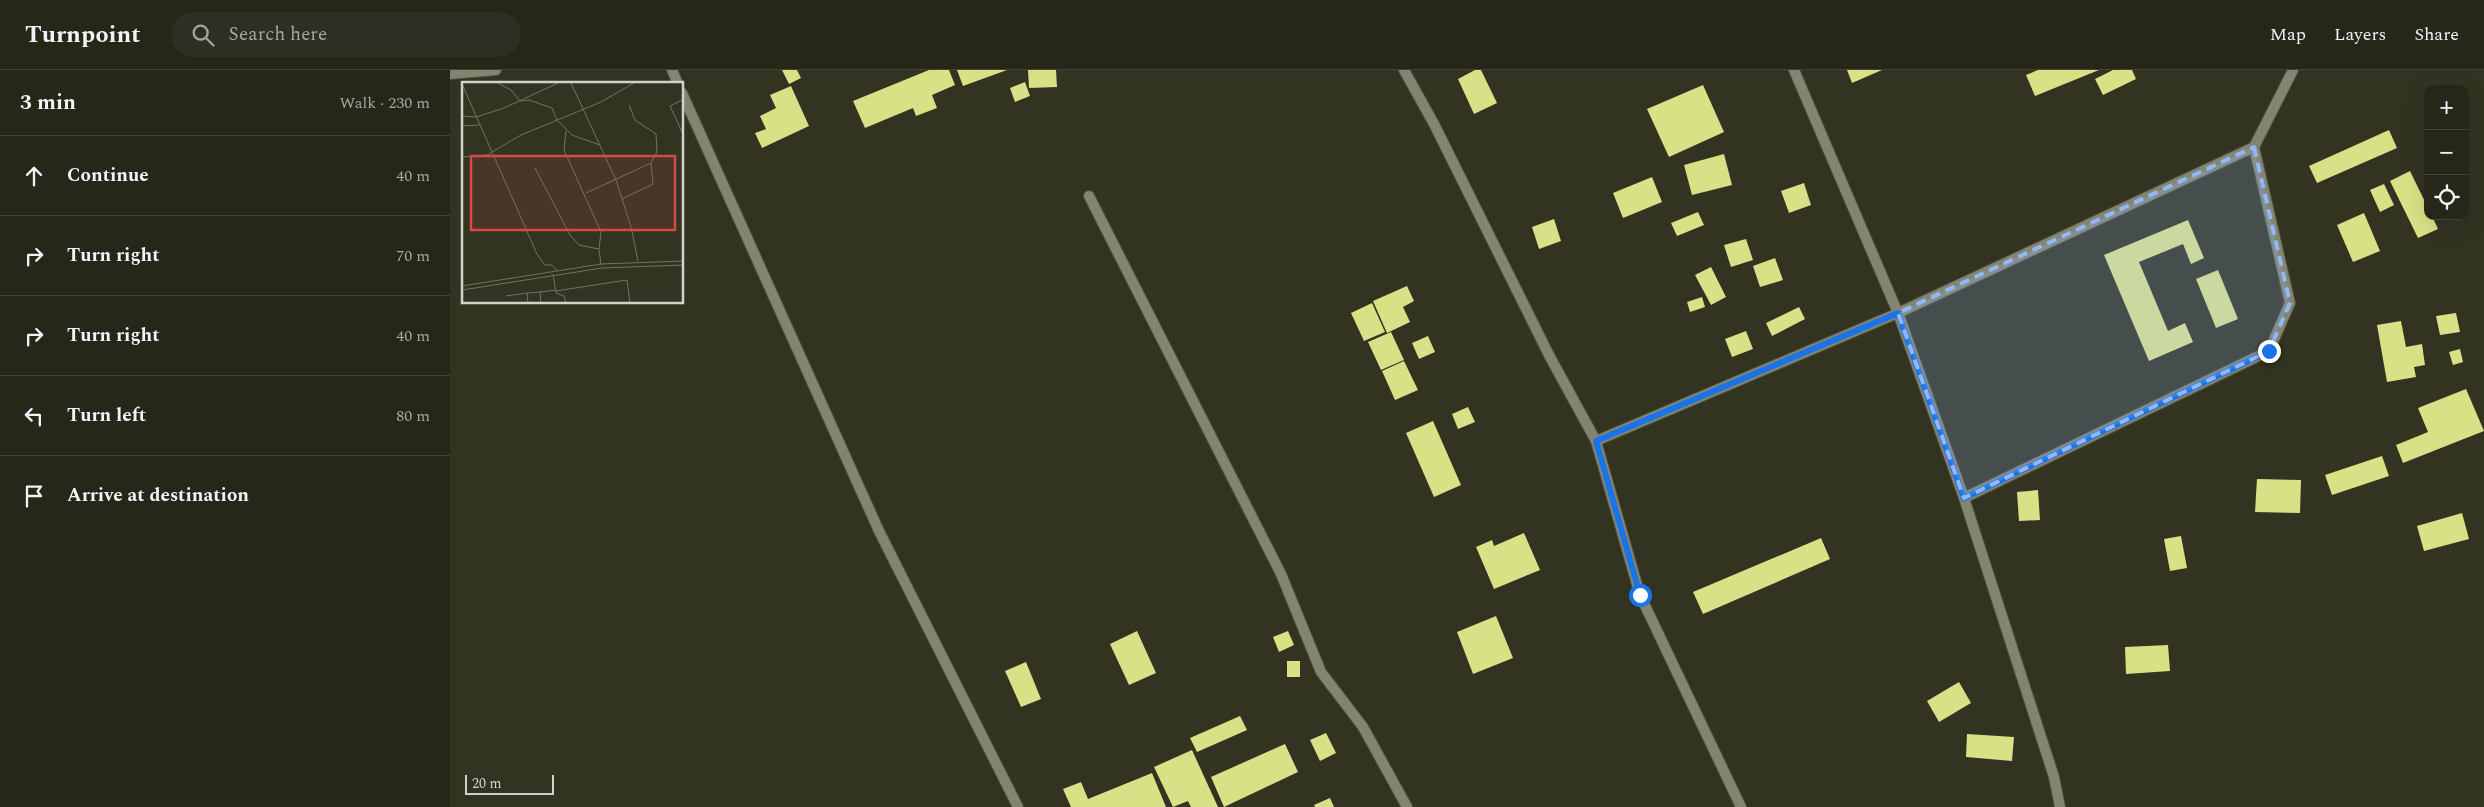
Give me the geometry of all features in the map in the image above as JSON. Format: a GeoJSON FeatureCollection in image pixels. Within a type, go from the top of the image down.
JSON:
{"type":"FeatureCollection","features":[{"type":"Feature","properties":{"kind":"street"},"geometry":{"type":"LineString","coordinates":[[450,74],[496,70]]}},
{"type":"Feature","properties":{"kind":"street"},"geometry":{"type":"LineString","coordinates":[[672,70],[677,82]]}},
{"type":"Feature","properties":{"kind":"street"},"geometry":{"type":"LineString","coordinates":[[1404,70],[1434,124],[1550,357],[1596,441],[1640,595],[1741,807]]}},
{"type":"Feature","properties":{"kind":"street"},"geometry":{"type":"LineString","coordinates":[[1794,70],[1898,313],[1964,498],[2054,777],[2060,807]]}},
{"type":"Feature","properties":{"kind":"street"},"geometry":{"type":"LineString","coordinates":[[1596,441],[1898,313],[2254,147],[2293,70]]}},
{"type":"Feature","properties":{"kind":"street"},"geometry":{"type":"LineString","coordinates":[[684,97],[879,532],[1018,807]]}},
{"type":"Feature","properties":{"kind":"street"},"geometry":{"type":"LineString","coordinates":[[1964,498],[2269,351],[2290,303],[2254,147]]}},
{"type":"Feature","properties":{"kind":"street"},"geometry":{"type":"LineString","coordinates":[[1089,196],[1281,574],[1321,672],[1363,727],[1407,807]]}},
{"type":"Feature","properties":{"kind":"highlighted area"},"geometry":{"type":"Polygon","coordinates":[[[2254,147],[2290,303],[2269,351],[1964,498],[1898,313],[2254,147]]]}},
{"type":"Feature","properties":{"kind":"building"},"geometry":{"type":"Polygon","coordinates":[[[782,70],[797,70],[801,78],[789,84],[782,70]]]}},
{"type":"Feature","properties":{"kind":"building"},"geometry":{"type":"Polygon","coordinates":[[[929,70],[949,70],[955,85],[932,95],[937,108],[916,116],[913,108],[865,128],[853,101],[929,70]]]}},
{"type":"Feature","properties":{"kind":"building"},"geometry":{"type":"Polygon","coordinates":[[[957,70],[1007,70],[963,86],[957,70]]]}},
{"type":"Feature","properties":{"kind":"building"},"geometry":{"type":"Polygon","coordinates":[[[1028,70],[1056,70],[1057,87],[1029,88],[1028,70]]]}},
{"type":"Feature","properties":{"kind":"building"},"geometry":{"type":"Polygon","coordinates":[[[1475,70],[1481,70],[1497,103],[1474,114],[1458,79],[1475,70]]]}},
{"type":"Feature","properties":{"kind":"building"},"geometry":{"type":"Polygon","coordinates":[[[1847,70],[1882,70],[1852,83],[1847,70]]]}},
{"type":"Feature","properties":{"kind":"building"},"geometry":{"type":"Polygon","coordinates":[[[2038,70],[2099,70],[2035,96],[2026,75],[2038,70]]]}},
{"type":"Feature","properties":{"kind":"building"},"geometry":{"type":"Polygon","coordinates":[[[2113,70],[2132,70],[2136,79],[2103,95],[2095,79],[2113,70]]]}},
{"type":"Feature","properties":{"kind":"building"},"geometry":{"type":"Polygon","coordinates":[[[1025,82],[1030,96],[1015,102],[1010,88],[1025,82]]]}},
{"type":"Feature","properties":{"kind":"building"},"geometry":{"type":"Polygon","coordinates":[[[1703,85],[1724,132],[1669,157],[1647,109],[1703,85]]]}},
{"type":"Feature","properties":{"kind":"building"},"geometry":{"type":"Polygon","coordinates":[[[791,86],[809,126],[762,148],[755,133],[766,129],[760,116],[776,108],[770,95],[791,86]]]}},
{"type":"Feature","properties":{"kind":"building"},"geometry":{"type":"Polygon","coordinates":[[[2389,130],[2397,148],[2317,183],[2309,166],[2389,130]]]}},
{"type":"Feature","properties":{"kind":"building"},"geometry":{"type":"Polygon","coordinates":[[[1724,154],[1732,185],[1692,195],[1684,165],[1724,154]]]}},
{"type":"Feature","properties":{"kind":"building"},"geometry":{"type":"Polygon","coordinates":[[[2410,171],[2424,200],[2424,220],[2434,220],[2438,229],[2418,238],[2390,181],[2410,171]]]}},
{"type":"Feature","properties":{"kind":"building"},"geometry":{"type":"Polygon","coordinates":[[[1652,177],[1662,202],[1623,218],[1613,193],[1652,177]]]}},
{"type":"Feature","properties":{"kind":"building"},"geometry":{"type":"Polygon","coordinates":[[[1804,183],[1811,205],[1789,213],[1781,191],[1804,183]]]}},
{"type":"Feature","properties":{"kind":"building"},"geometry":{"type":"Polygon","coordinates":[[[2384,184],[2394,205],[2380,212],[2370,190],[2384,184]]]}},
{"type":"Feature","properties":{"kind":"building"},"geometry":{"type":"Polygon","coordinates":[[[1698,212],[1704,225],[1677,236],[1671,223],[1698,212]]]}},
{"type":"Feature","properties":{"kind":"building"},"geometry":{"type":"Polygon","coordinates":[[[2364,213],[2380,251],[2353,262],[2337,225],[2364,213]]]}},
{"type":"Feature","properties":{"kind":"building"},"geometry":{"type":"Polygon","coordinates":[[[1554,219],[1561,241],[1539,249],[1532,227],[1554,219]]]}},
{"type":"Feature","properties":{"kind":"building"},"geometry":{"type":"Polygon","coordinates":[[[2188,220],[2204,258],[2191,264],[2183,244],[2139,262],[2168,331],[2185,323],[2193,342],[2149,361],[2104,255],[2188,220]]]}},
{"type":"Feature","properties":{"kind":"building"},"geometry":{"type":"Polygon","coordinates":[[[1746,239],[1753,260],[1731,267],[1724,245],[1746,239]]]}},
{"type":"Feature","properties":{"kind":"building"},"geometry":{"type":"Polygon","coordinates":[[[1775,258],[1783,280],[1760,287],[1753,266],[1775,258]]]}},
{"type":"Feature","properties":{"kind":"building"},"geometry":{"type":"Polygon","coordinates":[[[1711,267],[1726,297],[1711,305],[1695,275],[1711,267]]]}},
{"type":"Feature","properties":{"kind":"building"},"geometry":{"type":"Polygon","coordinates":[[[2218,270],[2238,319],[2216,328],[2196,279],[2218,270]]]}},
{"type":"Feature","properties":{"kind":"building"},"geometry":{"type":"Polygon","coordinates":[[[1407,286],[1414,301],[1403,307],[1410,322],[1387,333],[1373,301],[1407,286]]]}},
{"type":"Feature","properties":{"kind":"building"},"geometry":{"type":"Polygon","coordinates":[[[1702,297],[1705,307],[1690,312],[1687,302],[1702,297]]]}},
{"type":"Feature","properties":{"kind":"building"},"geometry":{"type":"Polygon","coordinates":[[[1372,303],[1385,332],[1364,341],[1351,313],[1372,303]]]}},
{"type":"Feature","properties":{"kind":"building"},"geometry":{"type":"Polygon","coordinates":[[[1799,307],[1805,319],[1772,336],[1766,323],[1799,307]]]}},
{"type":"Feature","properties":{"kind":"building"},"geometry":{"type":"Polygon","coordinates":[[[2456,313],[2460,332],[2440,335],[2436,316],[2456,313]]]}},
{"type":"Feature","properties":{"kind":"building"},"geometry":{"type":"Polygon","coordinates":[[[2401,321],[2406,347],[2422,344],[2425,365],[2414,367],[2416,377],[2387,382],[2377,325],[2401,321]]]}},
{"type":"Feature","properties":{"kind":"building"},"geometry":{"type":"Polygon","coordinates":[[[1746,331],[1753,349],[1732,357],[1725,339],[1746,331]]]}},
{"type":"Feature","properties":{"kind":"building"},"geometry":{"type":"Polygon","coordinates":[[[1391,332],[1404,360],[1381,370],[1368,342],[1391,332]]]}},
{"type":"Feature","properties":{"kind":"building"},"geometry":{"type":"Polygon","coordinates":[[[1428,336],[1435,352],[1419,359],[1412,343],[1428,336]]]}},
{"type":"Feature","properties":{"kind":"building"},"geometry":{"type":"Polygon","coordinates":[[[2460,349],[2463,362],[2453,365],[2449,352],[2460,349]]]}},
{"type":"Feature","properties":{"kind":"building"},"geometry":{"type":"Polygon","coordinates":[[[1404,361],[1418,390],[1395,400],[1382,371],[1404,361]]]}},
{"type":"Feature","properties":{"kind":"building"},"geometry":{"type":"Polygon","coordinates":[[[2466,389],[2484,431],[2403,463],[2396,445],[2428,432],[2418,408],[2466,389]]]}},
{"type":"Feature","properties":{"kind":"building"},"geometry":{"type":"Polygon","coordinates":[[[1468,407],[1475,422],[1458,429],[1452,414],[1468,407]]]}},
{"type":"Feature","properties":{"kind":"building"},"geometry":{"type":"Polygon","coordinates":[[[1433,421],[1461,485],[1434,497],[1406,433],[1433,421]]]}},
{"type":"Feature","properties":{"kind":"building"},"geometry":{"type":"Polygon","coordinates":[[[2382,456],[2389,476],[2332,495],[2325,475],[2382,456]]]}},
{"type":"Feature","properties":{"kind":"building"},"geometry":{"type":"Polygon","coordinates":[[[2257,479],[2301,480],[2300,513],[2255,512],[2257,479]]]}},
{"type":"Feature","properties":{"kind":"building"},"geometry":{"type":"Polygon","coordinates":[[[2038,490],[2040,520],[2019,521],[2017,492],[2038,490]]]}},
{"type":"Feature","properties":{"kind":"building"},"geometry":{"type":"Polygon","coordinates":[[[2462,513],[2469,539],[2424,551],[2417,526],[2462,513]]]}},
{"type":"Feature","properties":{"kind":"building"},"geometry":{"type":"Polygon","coordinates":[[[1524,533],[1540,570],[1494,589],[1476,547],[1492,540],[1494,546],[1524,533]]]}},
{"type":"Feature","properties":{"kind":"building"},"geometry":{"type":"Polygon","coordinates":[[[2181,536],[2187,568],[2170,571],[2164,539],[2181,536]]]}},
{"type":"Feature","properties":{"kind":"building"},"geometry":{"type":"Polygon","coordinates":[[[1821,538],[1830,559],[1703,614],[1693,592],[1821,538]]]}},
{"type":"Feature","properties":{"kind":"building"},"geometry":{"type":"Polygon","coordinates":[[[1496,616],[1513,658],[1473,674],[1457,632],[1496,616]]]}},
{"type":"Feature","properties":{"kind":"building"},"geometry":{"type":"Polygon","coordinates":[[[1137,631],[1156,673],[1129,685],[1110,644],[1137,631]]]}},
{"type":"Feature","properties":{"kind":"building"},"geometry":{"type":"Polygon","coordinates":[[[1288,631],[1294,645],[1279,652],[1273,637],[1288,631]]]}},
{"type":"Feature","properties":{"kind":"building"},"geometry":{"type":"Polygon","coordinates":[[[2168,645],[2170,671],[2126,674],[2125,647],[2168,645]]]}},
{"type":"Feature","properties":{"kind":"building"},"geometry":{"type":"Polygon","coordinates":[[[1287,661],[1300,661],[1300,677],[1287,677],[1287,661]]]}},
{"type":"Feature","properties":{"kind":"building"},"geometry":{"type":"Polygon","coordinates":[[[1026,662],[1041,699],[1021,707],[1005,671],[1026,662]]]}},
{"type":"Feature","properties":{"kind":"building"},"geometry":{"type":"Polygon","coordinates":[[[1959,682],[1971,703],[1939,722],[1927,701],[1959,682]]]}},
{"type":"Feature","properties":{"kind":"building"},"geometry":{"type":"Polygon","coordinates":[[[1240,716],[1247,730],[1197,752],[1190,738],[1240,716]]]}},
{"type":"Feature","properties":{"kind":"building"},"geometry":{"type":"Polygon","coordinates":[[[1326,733],[1336,753],[1320,761],[1310,740],[1326,733]]]}},
{"type":"Feature","properties":{"kind":"building"},"geometry":{"type":"Polygon","coordinates":[[[1967,734],[2014,737],[2012,761],[1966,757],[1967,734]]]}},
{"type":"Feature","properties":{"kind":"building"},"geometry":{"type":"Polygon","coordinates":[[[1285,744],[1298,772],[1224,807],[1211,777],[1285,744]]]}},
{"type":"Feature","properties":{"kind":"building"},"geometry":{"type":"Polygon","coordinates":[[[1192,750],[1218,807],[1191,807],[1188,801],[1173,807],[1154,767],[1192,750]]]}},
{"type":"Feature","properties":{"kind":"building"},"geometry":{"type":"Polygon","coordinates":[[[1152,773],[1166,807],[1071,807],[1063,789],[1081,782],[1088,799],[1152,773]]]}},
{"type":"Feature","properties":{"kind":"building"},"geometry":{"type":"Polygon","coordinates":[[[1330,798],[1334,807],[1315,807],[1314,805],[1330,798]]]}},
{"type":"Feature","properties":{"kind":"route"},"geometry":{"type":"LineString","coordinates":[[1640,595],[1596,441],[1898,313],[1964,498],[2269,351]]}}]}
